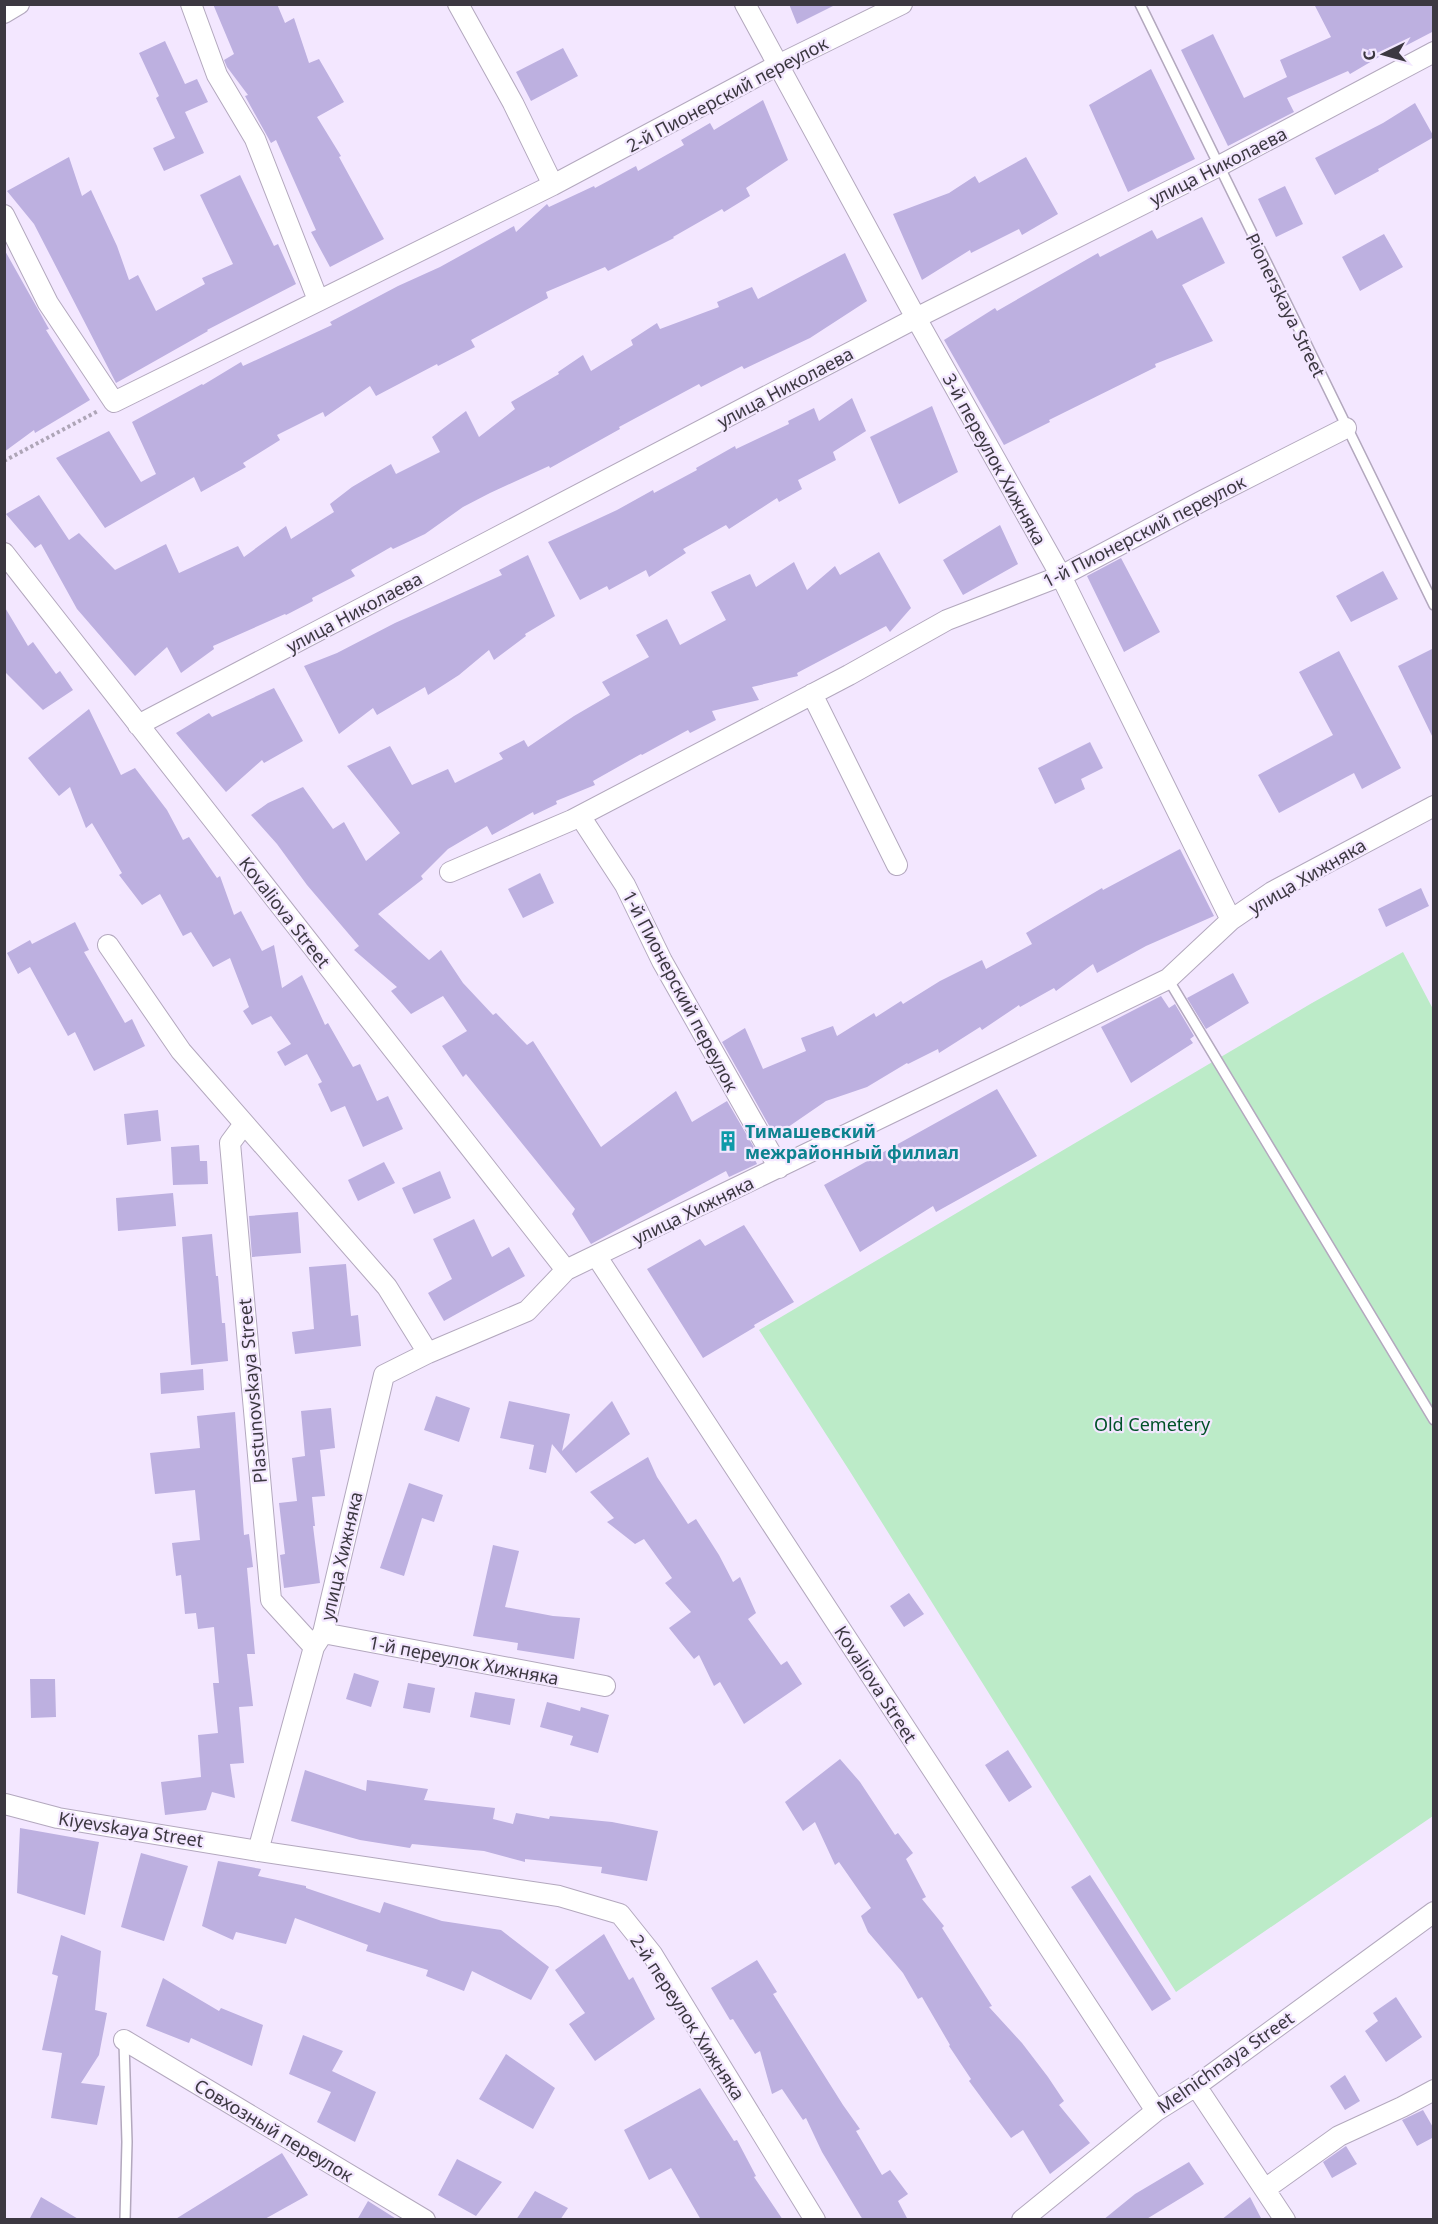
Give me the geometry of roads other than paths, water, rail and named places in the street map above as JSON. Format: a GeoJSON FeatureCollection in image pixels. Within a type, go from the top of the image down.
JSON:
{"type":"FeatureCollection","features":[{"type":"Feature","properties":{"kind":"street"},"geometry":{"type":"LineString","coordinates":[[4,13],[19,4]]}},
{"type":"Feature","properties":{"kind":"street"},"geometry":{"type":"LineString","coordinates":[[191,4],[217,75],[255,139],[318,300]]}},
{"type":"Feature","properties":{"kind":"street"},"geometry":{"type":"LineString","coordinates":[[458,4],[513,102],[553,185]]}},
{"type":"Feature","properties":{"kind":"street","name":"3-й переулок Хижняка"},"geometry":{"type":"LineString","coordinates":[[745,4],[916,318],[1061,576],[1231,920]]}},
{"type":"Feature","properties":{"kind":"street","name":"2-й Пионерский переулок"},"geometry":{"type":"LineString","coordinates":[[4,215],[48,303],[114,402],[553,185],[778,65],[902,4]]}},
{"type":"Feature","properties":{"kind":"street","name":"улица Николаева"},"geometry":{"type":"LineString","coordinates":[[138,725],[916,318],[1219,166],[1434,52]]}},
{"type":"Feature","properties":{"kind":"street","name":"1-й Пионерский переулок"},"geometry":{"type":"LineString","coordinates":[[450,872],[580,816],[947,620],[1061,576],[1346,428]]}},
{"type":"Feature","properties":{"kind":"street","name":"Kovaliova Street"},"geometry":{"type":"LineString","coordinates":[[4,553],[566,1270]]}},
{"type":"Feature","properties":{"kind":"street"},"geometry":{"type":"LineString","coordinates":[[812,694],[897,865]]}},
{"type":"Feature","properties":{"kind":"street","name":"улица Хижняка"},"geometry":{"type":"LineString","coordinates":[[258,1851],[318,1640],[384,1375],[428,1353],[527,1311],[566,1270],[1168,979],[1231,920],[1272,892],[1434,806]]}},
{"type":"Feature","properties":{"kind":"street","name":"1-й Пионерский переулок"},"geometry":{"type":"LineString","coordinates":[[580,816],[625,885],[662,961],[779,1168]]}},
{"type":"Feature","properties":{"kind":"street"},"geometry":{"type":"LineString","coordinates":[[108,945],[181,1051],[387,1287],[428,1353]]}},
{"type":"Feature","properties":{"kind":"street","name":"Plastunovskaya Street"},"geometry":{"type":"LineString","coordinates":[[244,1124],[230,1143],[271,1600],[318,1640]]}},
{"type":"Feature","properties":{"kind":"street","name":"Kovaliova Street"},"geometry":{"type":"LineString","coordinates":[[597,1257],[1156,2111]]}},
{"type":"Feature","properties":{"kind":"street","name":"1-й переулок Хижняка"},"geometry":{"type":"LineString","coordinates":[[318,1640],[605,1686]]}},
{"type":"Feature","properties":{"kind":"street","name":"Kiyevskaya Street"},"geometry":{"type":"LineString","coordinates":[[5,1804],[58,1818],[258,1851]]}},
{"type":"Feature","properties":{"kind":"street","name":"2-й переулок Хижняка"},"geometry":{"type":"LineString","coordinates":[[258,1851],[559,1896],[620,1914],[652,1954],[815,2220]]}},
{"type":"Feature","properties":{"kind":"street","name":"Melnichnaya Street"},"geometry":{"type":"LineString","coordinates":[[1022,2220],[1156,2111],[1196,2086],[1434,1912]]}},
{"type":"Feature","properties":{"kind":"street","name":"Совхозный переулок"},"geometry":{"type":"LineString","coordinates":[[124,2040],[424,2220]]}},
{"type":"Feature","properties":{"kind":"street"},"geometry":{"type":"LineString","coordinates":[[1196,2086],[1285,2220]]}},
{"type":"Feature","properties":{"kind":"street"},"geometry":{"type":"LineString","coordinates":[[1265,2189],[1339,2136],[1434,2090]]}},
{"type":"Feature","properties":{"kind":"lane","name":"Pionerskaya Street"},"geometry":{"type":"LineString","coordinates":[[1140,4],[1434,605]]}},
{"type":"Feature","properties":{"kind":"lane"},"geometry":{"type":"LineString","coordinates":[[1168,979],[1434,1420]]}},
{"type":"Feature","properties":{"kind":"lane"},"geometry":{"type":"LineString","coordinates":[[124,2040],[127,2142],[125,2220]]}},
{"type":"Feature","properties":{"kind":"place","name":"Тимашевский межрайонный филиал"},"geometry":{"type":"Point","coordinates":[728,1141]}},
{"type":"Feature","properties":{"kind":"park label","name":"Old Cemetery"},"geometry":{"type":"Point","coordinates":[1152,1424]}}]}
